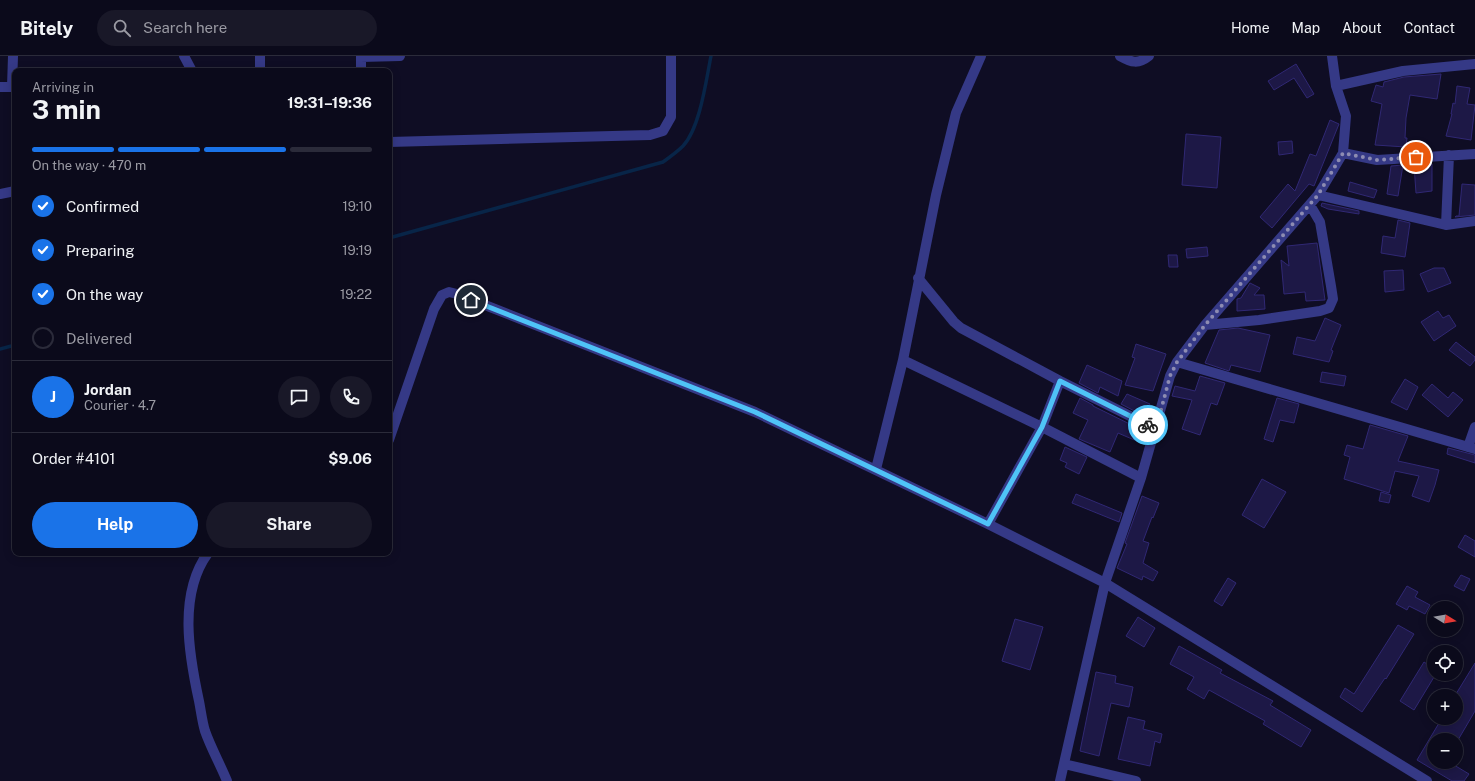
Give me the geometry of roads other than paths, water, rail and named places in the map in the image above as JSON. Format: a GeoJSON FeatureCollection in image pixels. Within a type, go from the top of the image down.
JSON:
{"type":"FeatureCollection","features":[{"type":"Feature","properties":{"kind":"street"},"geometry":{"type":"LineString","coordinates":[[13,56],[13,68]]}},
{"type":"Feature","properties":{"kind":"street"},"geometry":{"type":"LineString","coordinates":[[184,56],[190,68]]}},
{"type":"Feature","properties":{"kind":"street"},"geometry":{"type":"LineString","coordinates":[[260,56],[260,68]]}},
{"type":"Feature","properties":{"kind":"street"},"geometry":{"type":"LineString","coordinates":[[361,68],[361,57],[400,56]]}},
{"type":"Feature","properties":{"kind":"street"},"geometry":{"type":"LineString","coordinates":[[392,142],[650,135],[663,131],[671,117],[671,56]]}},
{"type":"Feature","properties":{"kind":"street"},"geometry":{"type":"LineString","coordinates":[[876,469],[903,360],[918,278],[936,194],[956,113],[981,56]]}},
{"type":"Feature","properties":{"kind":"street"},"geometry":{"type":"LineString","coordinates":[[1120,56],[1135,62],[1142,62],[1149,56]]}},
{"type":"Feature","properties":{"kind":"street"},"geometry":{"type":"LineString","coordinates":[[1060,781],[1105,583],[1141,478],[1170,376],[1177,362],[1205,325],[1318,195],[1343,153],[1346,116],[1336,86],[1332,56]]}},
{"type":"Feature","properties":{"kind":"street"},"geometry":{"type":"LineString","coordinates":[[1336,86],[1403,71],[1475,64]]}},
{"type":"Feature","properties":{"kind":"street"},"geometry":{"type":"LineString","coordinates":[[0,87],[12,87]]}},
{"type":"Feature","properties":{"kind":"street"},"geometry":{"type":"LineString","coordinates":[[1343,153],[1377,160],[1475,154]]}},
{"type":"Feature","properties":{"kind":"street"},"geometry":{"type":"LineString","coordinates":[[1446,225],[1449,155]]}},
{"type":"Feature","properties":{"kind":"street"},"geometry":{"type":"LineString","coordinates":[[0,194],[12,192]]}},
{"type":"Feature","properties":{"kind":"street"},"geometry":{"type":"LineString","coordinates":[[1318,195],[1446,225],[1475,221]]}},
{"type":"Feature","properties":{"kind":"street"},"geometry":{"type":"LineString","coordinates":[[1205,325],[1320,312],[1329,308],[1333,299],[1322,229],[1320,222],[1310,205]]}},
{"type":"Feature","properties":{"kind":"street"},"geometry":{"type":"LineString","coordinates":[[918,278],[954,322],[962,328],[1060,381],[1156,429]]}},
{"type":"Feature","properties":{"kind":"street"},"geometry":{"type":"LineString","coordinates":[[392,431],[434,309],[442,296],[449,292],[755,412],[988,524],[1105,583],[1427,781]]}},
{"type":"Feature","properties":{"kind":"street"},"geometry":{"type":"LineString","coordinates":[[903,360],[1042,427],[1141,478]]}},
{"type":"Feature","properties":{"kind":"street"},"geometry":{"type":"LineString","coordinates":[[1177,362],[1471,448],[1475,427]]}},
{"type":"Feature","properties":{"kind":"street"},"geometry":{"type":"LineString","coordinates":[[988,524],[1042,427],[1060,381]]}},
{"type":"Feature","properties":{"kind":"street"},"geometry":{"type":"LineString","coordinates":[[206,556],[194,580],[189,610],[189,636],[194,679],[205,730],[227,781]]}},
{"type":"Feature","properties":{"kind":"street"},"geometry":{"type":"LineString","coordinates":[[1064,764],[1136,781]]}},
{"type":"Feature","properties":{"kind":"waterway"},"geometry":{"type":"LineString","coordinates":[[392,237],[663,162],[683,146],[694,128],[702,104],[711,56]]}},
{"type":"Feature","properties":{"kind":"waterway"},"geometry":{"type":"LineString","coordinates":[[0,349],[12,346]]}}]}
